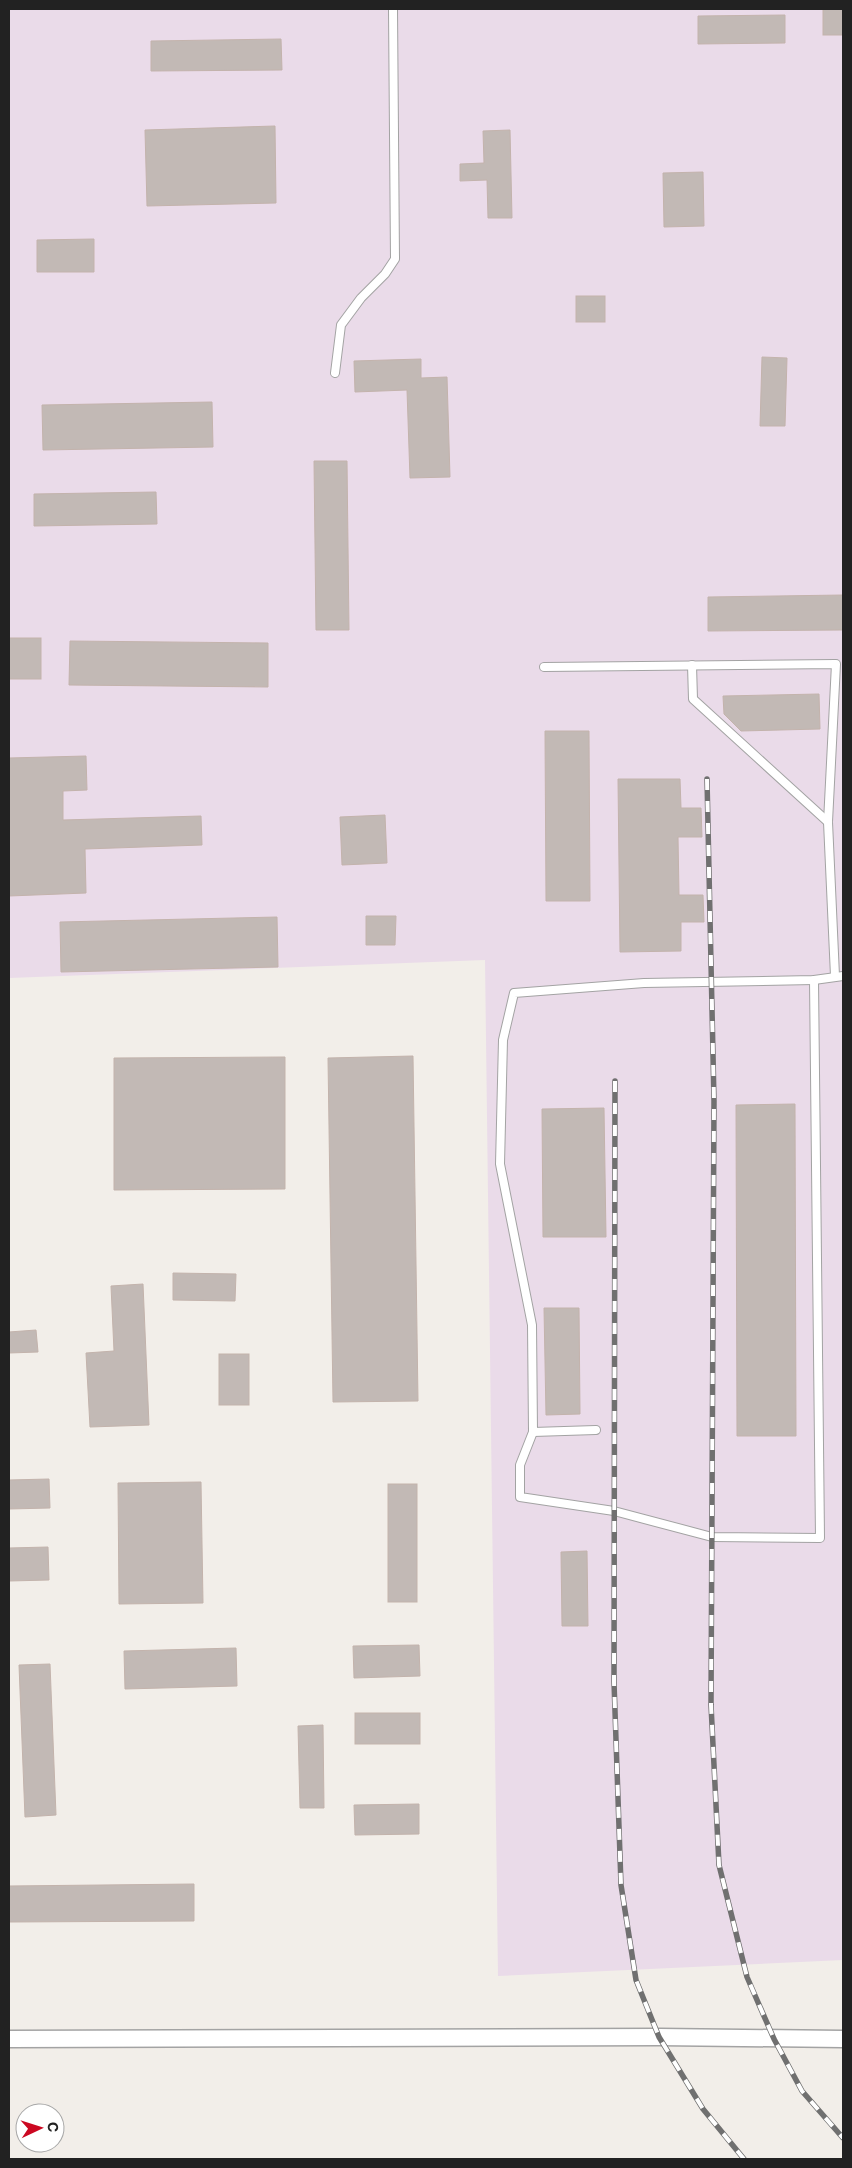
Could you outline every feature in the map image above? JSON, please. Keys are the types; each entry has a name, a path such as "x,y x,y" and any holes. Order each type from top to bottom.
{"street":[{"path":"9,2040 659,2037 843,2039"}],"lane":[{"path":"335,373 341,325 361,298 385,274 395,259 393,9"},
{"path":"544,667 836,664 828,822 839,976 814,980 644,983 514,994 503,1040 500,1164 532,1325 533,1432 520,1465 520,1497 614,1511 712,1537 820,1538 814,980"},
{"path":"692,666 694,699 828,822"},
{"path":"533,1432 596,1430"}],"shaded area":[{"path":"9,9 843,9 843,1960 498,1976 485,960 9,978"}],"building":[{"path":"823,9 843,9 843,35 823,35"},
{"path":"785,15 785,43 698,44 698,16"},
{"path":"281,39 282,70 151,71 151,41"},
{"path":"275,126 276,203 147,206 145,130"},
{"path":"510,130 512,218 488,218 487,180 460,181 460,164 484,163 483,131"},
{"path":"703,172 704,226 664,227 663,173"},
{"path":"94,239 94,272 37,272 37,240"},
{"path":"576,296 605,296 605,322 576,322"},
{"path":"762,357 787,358 785,426 760,426"},
{"path":"421,359 421,378 447,377 450,477 410,478 407,390 355,392 354,361"},
{"path":"212,402 213,447 43,450 42,405"},
{"path":"314,461 347,461 349,630 316,630"},
{"path":"156,492 157,524 34,526 34,494"},
{"path":"843,595 843,630 708,631 708,597"},
{"path":"9,638 41,638 41,679 9,679"},
{"path":"70,641 268,643 268,687 69,685"},
{"path":"819,694 820,729 741,731 724,714 723,696"},
{"path":"545,731 589,731 590,901 546,901"},
{"path":"86,756 87,790 63,791 63,820 201,816 202,845 85,849 86,893 9,896 9,758"},
{"path":"618,779 680,779 681,808 701,808 702,837 678,837 679,895 703,895 704,922 681,922 681,951 620,952"},
{"path":"385,815 387,863 342,865 340,817"},
{"path":"366,916 396,916 395,945 366,945"},
{"path":"277,917 278,967 61,972 60,922"},
{"path":"413,1056 418,1401 333,1402 328,1058"},
{"path":"285,1057 285,1189 114,1190 114,1058"},
{"path":"795,1104 796,1436 737,1436 736,1105"},
{"path":"604,1108 606,1237 543,1237 542,1109"},
{"path":"173,1273 236,1274 235,1301 173,1300"},
{"path":"143,1284 149,1425 90,1427 86,1353 114,1351 111,1286"},
{"path":"544,1308 579,1308 580,1414 546,1415"},
{"path":"36,1330 38,1352 9,1353 9,1332"},
{"path":"219,1354 249,1354 249,1405 219,1405"},
{"path":"49,1479 50,1508 9,1509 9,1480"},
{"path":"201,1482 203,1603 119,1604 118,1483"},
{"path":"388,1484 417,1484 417,1602 388,1602"},
{"path":"48,1547 49,1580 9,1581 9,1548"},
{"path":"587,1551 588,1626 562,1626 561,1552"},
{"path":"419,1645 420,1676 354,1678 353,1646"},
{"path":"236,1648 237,1686 125,1689 124,1651"},
{"path":"50,1664 56,1815 25,1817 19,1665"},
{"path":"355,1713 420,1713 420,1744 355,1744"},
{"path":"323,1725 324,1808 300,1808 298,1726"},
{"path":"419,1804 419,1834 355,1835 354,1805"},
{"path":"194,1884 194,1921 9,1922 9,1886"}],"railway":[{"path":"707,779 714,1101 711,1705 719,1865 747,1977 774,2039 802,2091 843,2138"},
{"path":"615,1081 614,1682 621,1885 636,1980 659,2037 703,2109 744,2159"}]}
